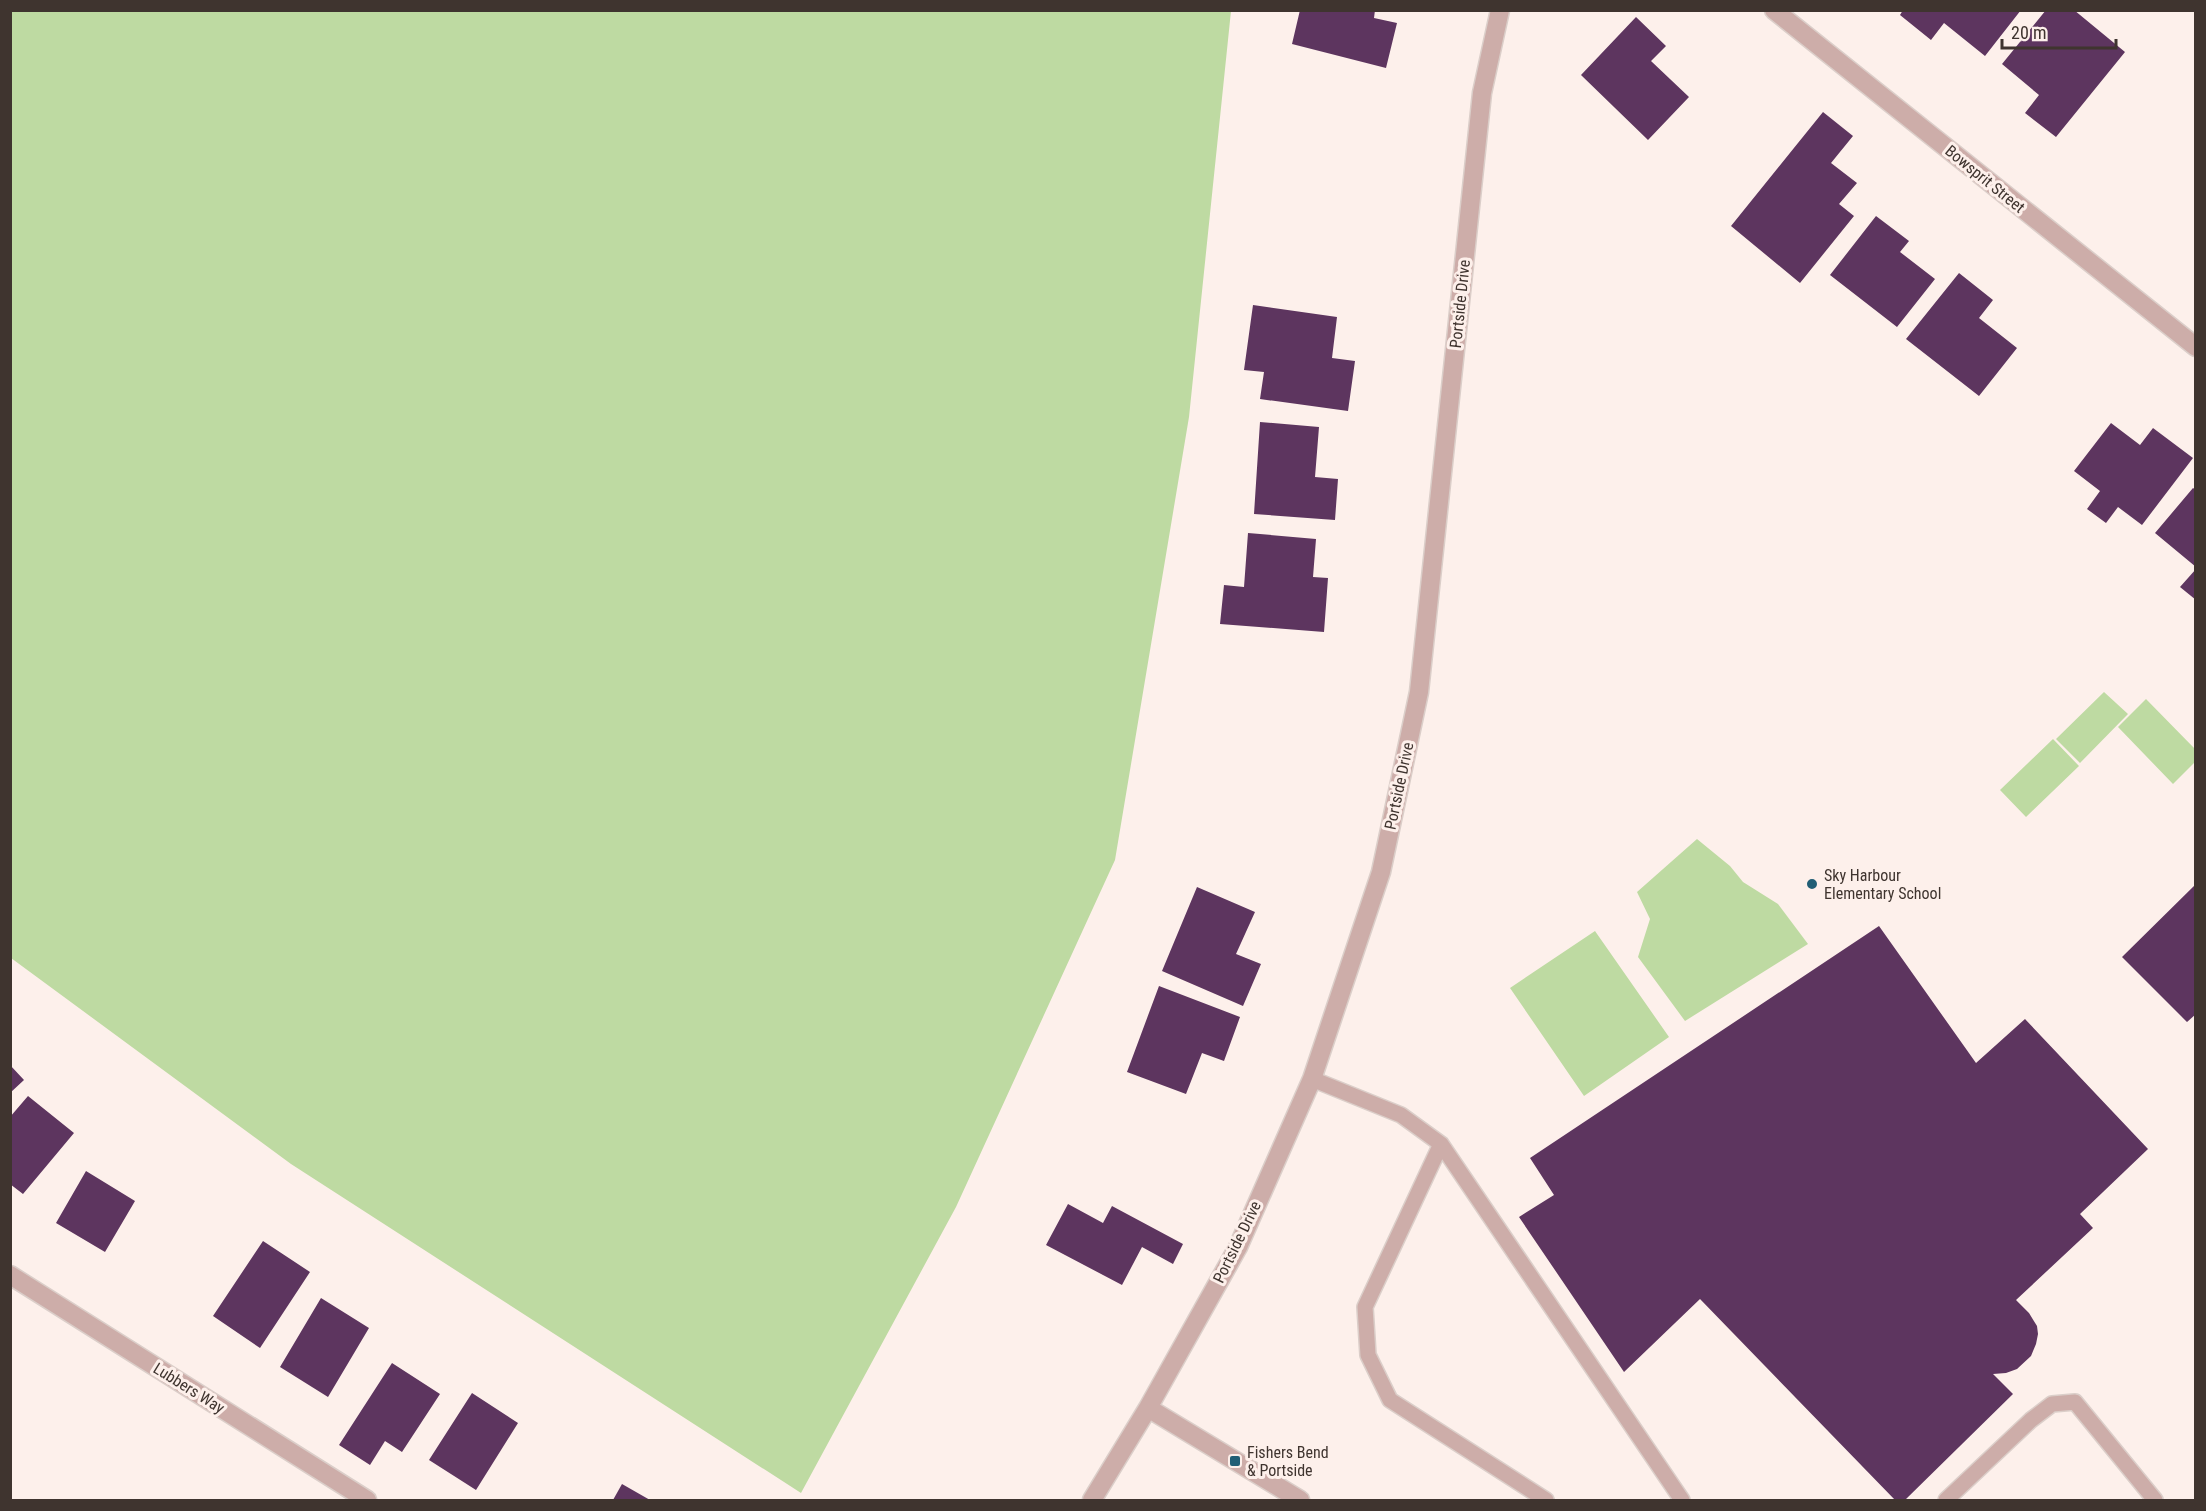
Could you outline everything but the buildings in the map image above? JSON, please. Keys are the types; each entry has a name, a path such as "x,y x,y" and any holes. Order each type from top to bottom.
{"street":[{"name":"Portside Drive","path":"1092,1500 1148,1408 1238,1247 1312,1079 1381,872 1419,692 1482,93 1500,10"},
{"name":"Bowsprit Street","path":"1774,10 2196,346"},
{"name":"Lubbers Way","path":"10,1275 368,1500"},
{"path":"1148,1408 1300,1500"}],"lane":[{"path":"1312,1079 1401,1115 1441,1144 1682,1500"},
{"path":"1441,1144 1365,1307 1368,1355 1390,1400 1546,1500"},
{"path":"1946,1500 2052,1404 2074,1402 2155,1500"}],"green space":[{"path":"11,10 1231,11 1189,417 1115,860 956,1207 801,1493 291,1164 11,958"},
{"path":"2104,692 2128,714 2080,763 2056,739"},
{"path":"2146,699 2195,749 2195,762 2173,784 2118,727"},
{"path":"2053,739 2079,766 2026,817 2000,790"},
{"path":"1697,839 1730,866 1743,882 1778,904 1808,944 1685,1021 1638,957 1650,919 1637,892"},
{"path":"1595,931 1669,1037 1584,1096 1510,988"}],"place":[{"name":"Sky Harbour Elementary School","path":"1812,884"},
{"name":"Fishers Bend & Portside","path":"1235,1461"}]}
